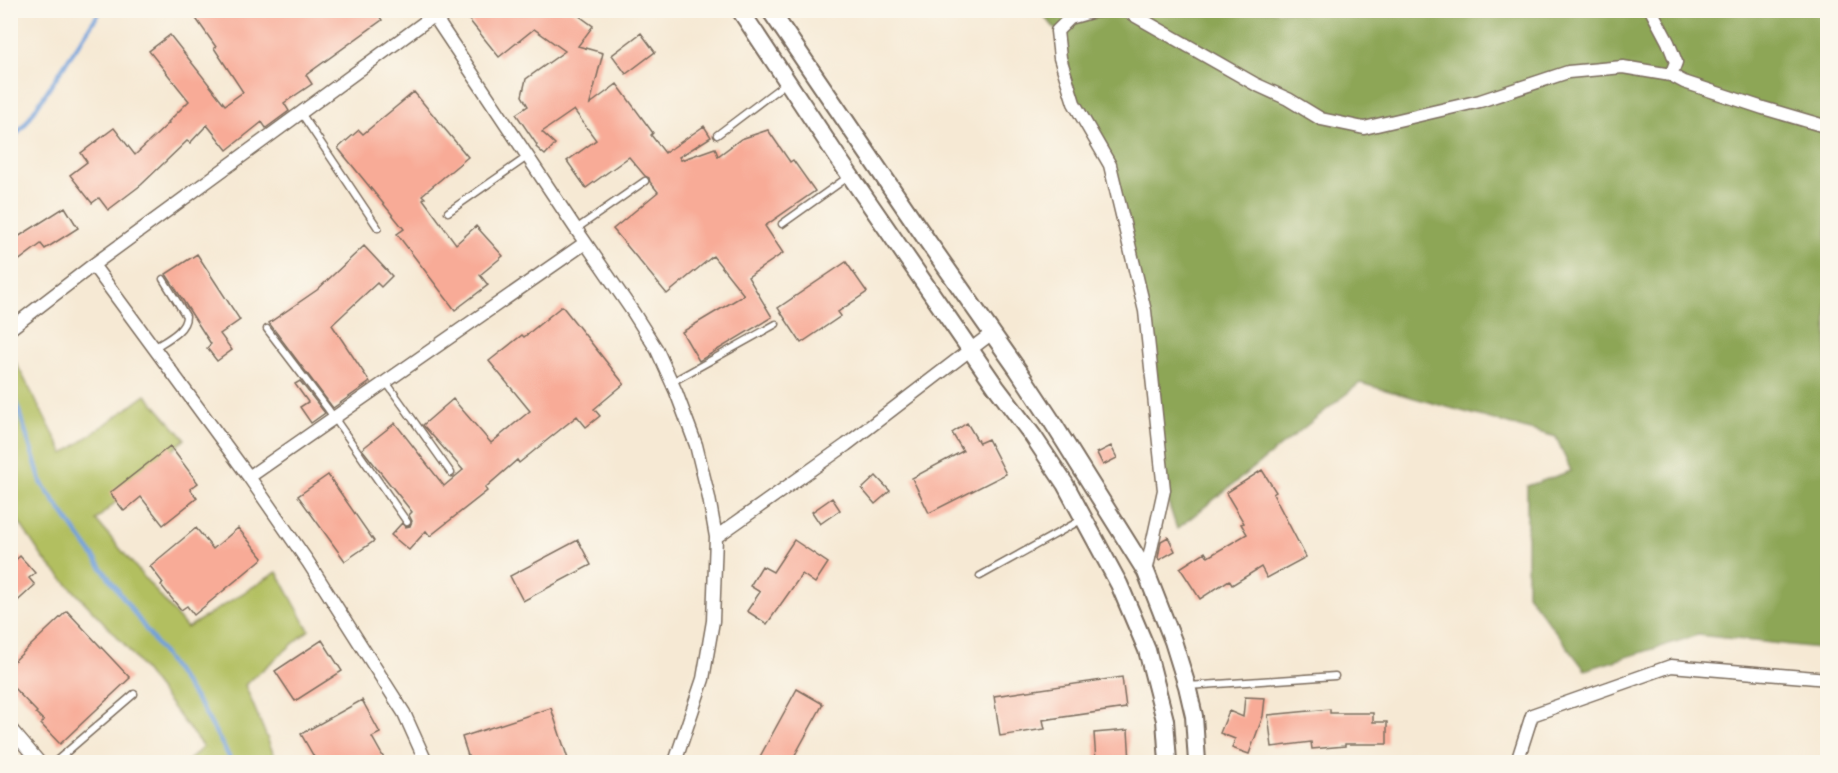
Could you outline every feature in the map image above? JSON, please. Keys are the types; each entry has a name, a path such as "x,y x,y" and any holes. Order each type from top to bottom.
{"street":[{"path":"740,10 850,176 1065,484 1119,584 1147,650 1165,720 1168,762"},
{"path":"771,10 1051,420 1146,572 1173,641 1187,686 1194,716 1197,762"},
{"path":"1110,10 1070,18 1057,32 1060,58 1074,103 1110,165 1145,311 1164,490 1146,572"},
{"path":"1125,10 1321,119 1364,128 1480,101 1568,72 1623,67 1671,75 1684,82 1827,128"},
{"path":"1651,10 1676,62 1671,75"},
{"path":"10,329 93,265 301,113 432,12 657,350 696,445 716,537 712,621 703,679 675,762"},
{"path":"249,477 585,243"},
{"path":"93,265 249,477 308,562 404,713 426,762"},
{"path":"716,537 846,445 992,333"},
{"path":"1517,762 1532,715 1671,666 1827,679"},
{"path":"10,728 39,762"}],"lane":[{"path":"717,135 788,82"},
{"path":"301,113 378,228"},
{"path":"448,212 527,157"},
{"path":"782,224 850,176"},
{"path":"576,229 645,181"},
{"path":"154,348 181,329 186,322 186,316 163,279"},
{"path":"672,382 776,324"},
{"path":"267,329 334,417 407,522"},
{"path":"386,381 451,473"},
{"path":"980,576 1083,518"},
{"path":"1187,686 1335,676"},
{"path":"55,762 134,694"},
{"path":"10,750 21,741"}],"green space":[{"path":"1040,11 1827,11 1827,649 1698,635 1585,670 1527,594 1527,486 1571,471 1556,437 1360,383 1177,529 1164,490 1145,311 1110,165 1074,103 1057,31"},
{"path":"14,359 64,454 146,395 185,439 96,520 187,628 277,572 309,630 245,685 277,762 187,762 203,747 124,644 43,558 11,510 11,362"}],"building":[{"path":"190,10 375,10 382,20 306,75 312,84 284,103 289,111 266,128 262,122 227,150 207,125 190,143 187,141 141,185 108,210 99,198 92,203 70,175 87,162 81,153 114,128 135,155 189,101 149,51 170,35 225,105 243,92"},
{"path":"473,10 571,10 593,26 578,46 603,53 590,104 617,84 665,153 704,126 711,137 679,157 681,160 715,148 718,156 741,139 768,130 790,162 793,160 815,191 765,226 783,253 748,277 772,317 699,361 682,332 744,295 713,256 667,294 613,229 658,192 649,178 629,157 586,188 567,161 596,140 574,110 542,132 555,144 545,155 536,147 537,145 516,114 528,106 522,96 526,79 565,51 534,29 499,57 466,16"},
{"path":"641,33 655,52 626,74 612,55"},
{"path":"414,92 468,157 422,195 425,198 423,199 456,244 476,226 503,256 480,275 488,285 455,310 397,234 404,229 338,148 359,130 363,134"},
{"path":"65,207 78,228 45,249 41,244 10,267 10,242"},
{"path":"364,246 392,276 381,287 377,283 332,325 370,382 333,408 269,323 317,290"},
{"path":"197,254 240,320 220,334 232,350 217,361 207,348 211,344 166,274"},
{"path":"846,262 867,292 838,312 841,316 801,343 778,308"},
{"path":"562,306 624,384 594,409 600,416 586,427 577,416 519,463 517,460 485,488 487,491 430,536 426,531 409,550 391,535 402,523 405,527 410,526 412,521 409,515 412,512 362,449 395,423 444,486 463,470 423,425 453,399 491,443 530,411 489,361 522,335 524,337"},
{"path":"300,381 325,413 311,423 300,407 308,402 295,384"},
{"path":"967,423 979,443 988,439 1006,474 929,513 912,478 963,451 952,433"},
{"path":"170,446 198,483 190,489 197,498 163,525 141,497 124,511 110,493"},
{"path":"1111,446 1117,458 1103,465 1097,453"},
{"path":"1262,470 1276,492 1273,494 1306,557 1267,578 1261,567 1232,585 1229,580 1200,599 1180,568 1205,552 1208,557 1247,534 1241,524 1244,523 1226,493"},
{"path":"328,475 374,541 345,561 298,496"},
{"path":"876,476 890,491 875,504 862,489"},
{"path":"832,498 840,510 820,524 812,512"},
{"path":"196,528 213,549 238,528 263,558 194,615 187,606 181,610 161,585 163,583 150,566"},
{"path":"1168,537 1175,551 1159,560 1161,541"},
{"path":"578,540 591,565 523,601 510,576"},
{"path":"794,540 828,563 815,583 802,574 767,624 747,611 760,592 750,586 762,566 773,572"},
{"path":"20,556 35,573 29,578 35,585 10,608 10,565"},
{"path":"67,611 130,678 60,744 41,724 44,721 37,712 10,684 10,665"},
{"path":"322,640 342,671 295,701 275,671"},
{"path":"1122,677 1126,708 1043,720 1045,729 1000,736 994,696"},
{"path":"797,689 823,704 791,762 757,762"},
{"path":"1245,697 1265,698 1263,716 1249,754 1232,748 1235,739 1220,733 1229,711 1243,717"},
{"path":"362,700 380,733 372,737 386,762 317,762 301,734"},
{"path":"551,708 569,762 530,762 528,759 518,762 470,762 462,737"},
{"path":"1330,709 1330,713 1373,713 1373,722 1387,722 1387,744 1345,744 1345,746 1312,749 1311,742 1272,747 1268,715"},
{"path":"1128,730 1130,762 1096,762 1094,733"}],"waterway":[{"path":"10,142 26,123 101,10"},
{"path":"13,392 42,484 202,708 232,762"}]}
